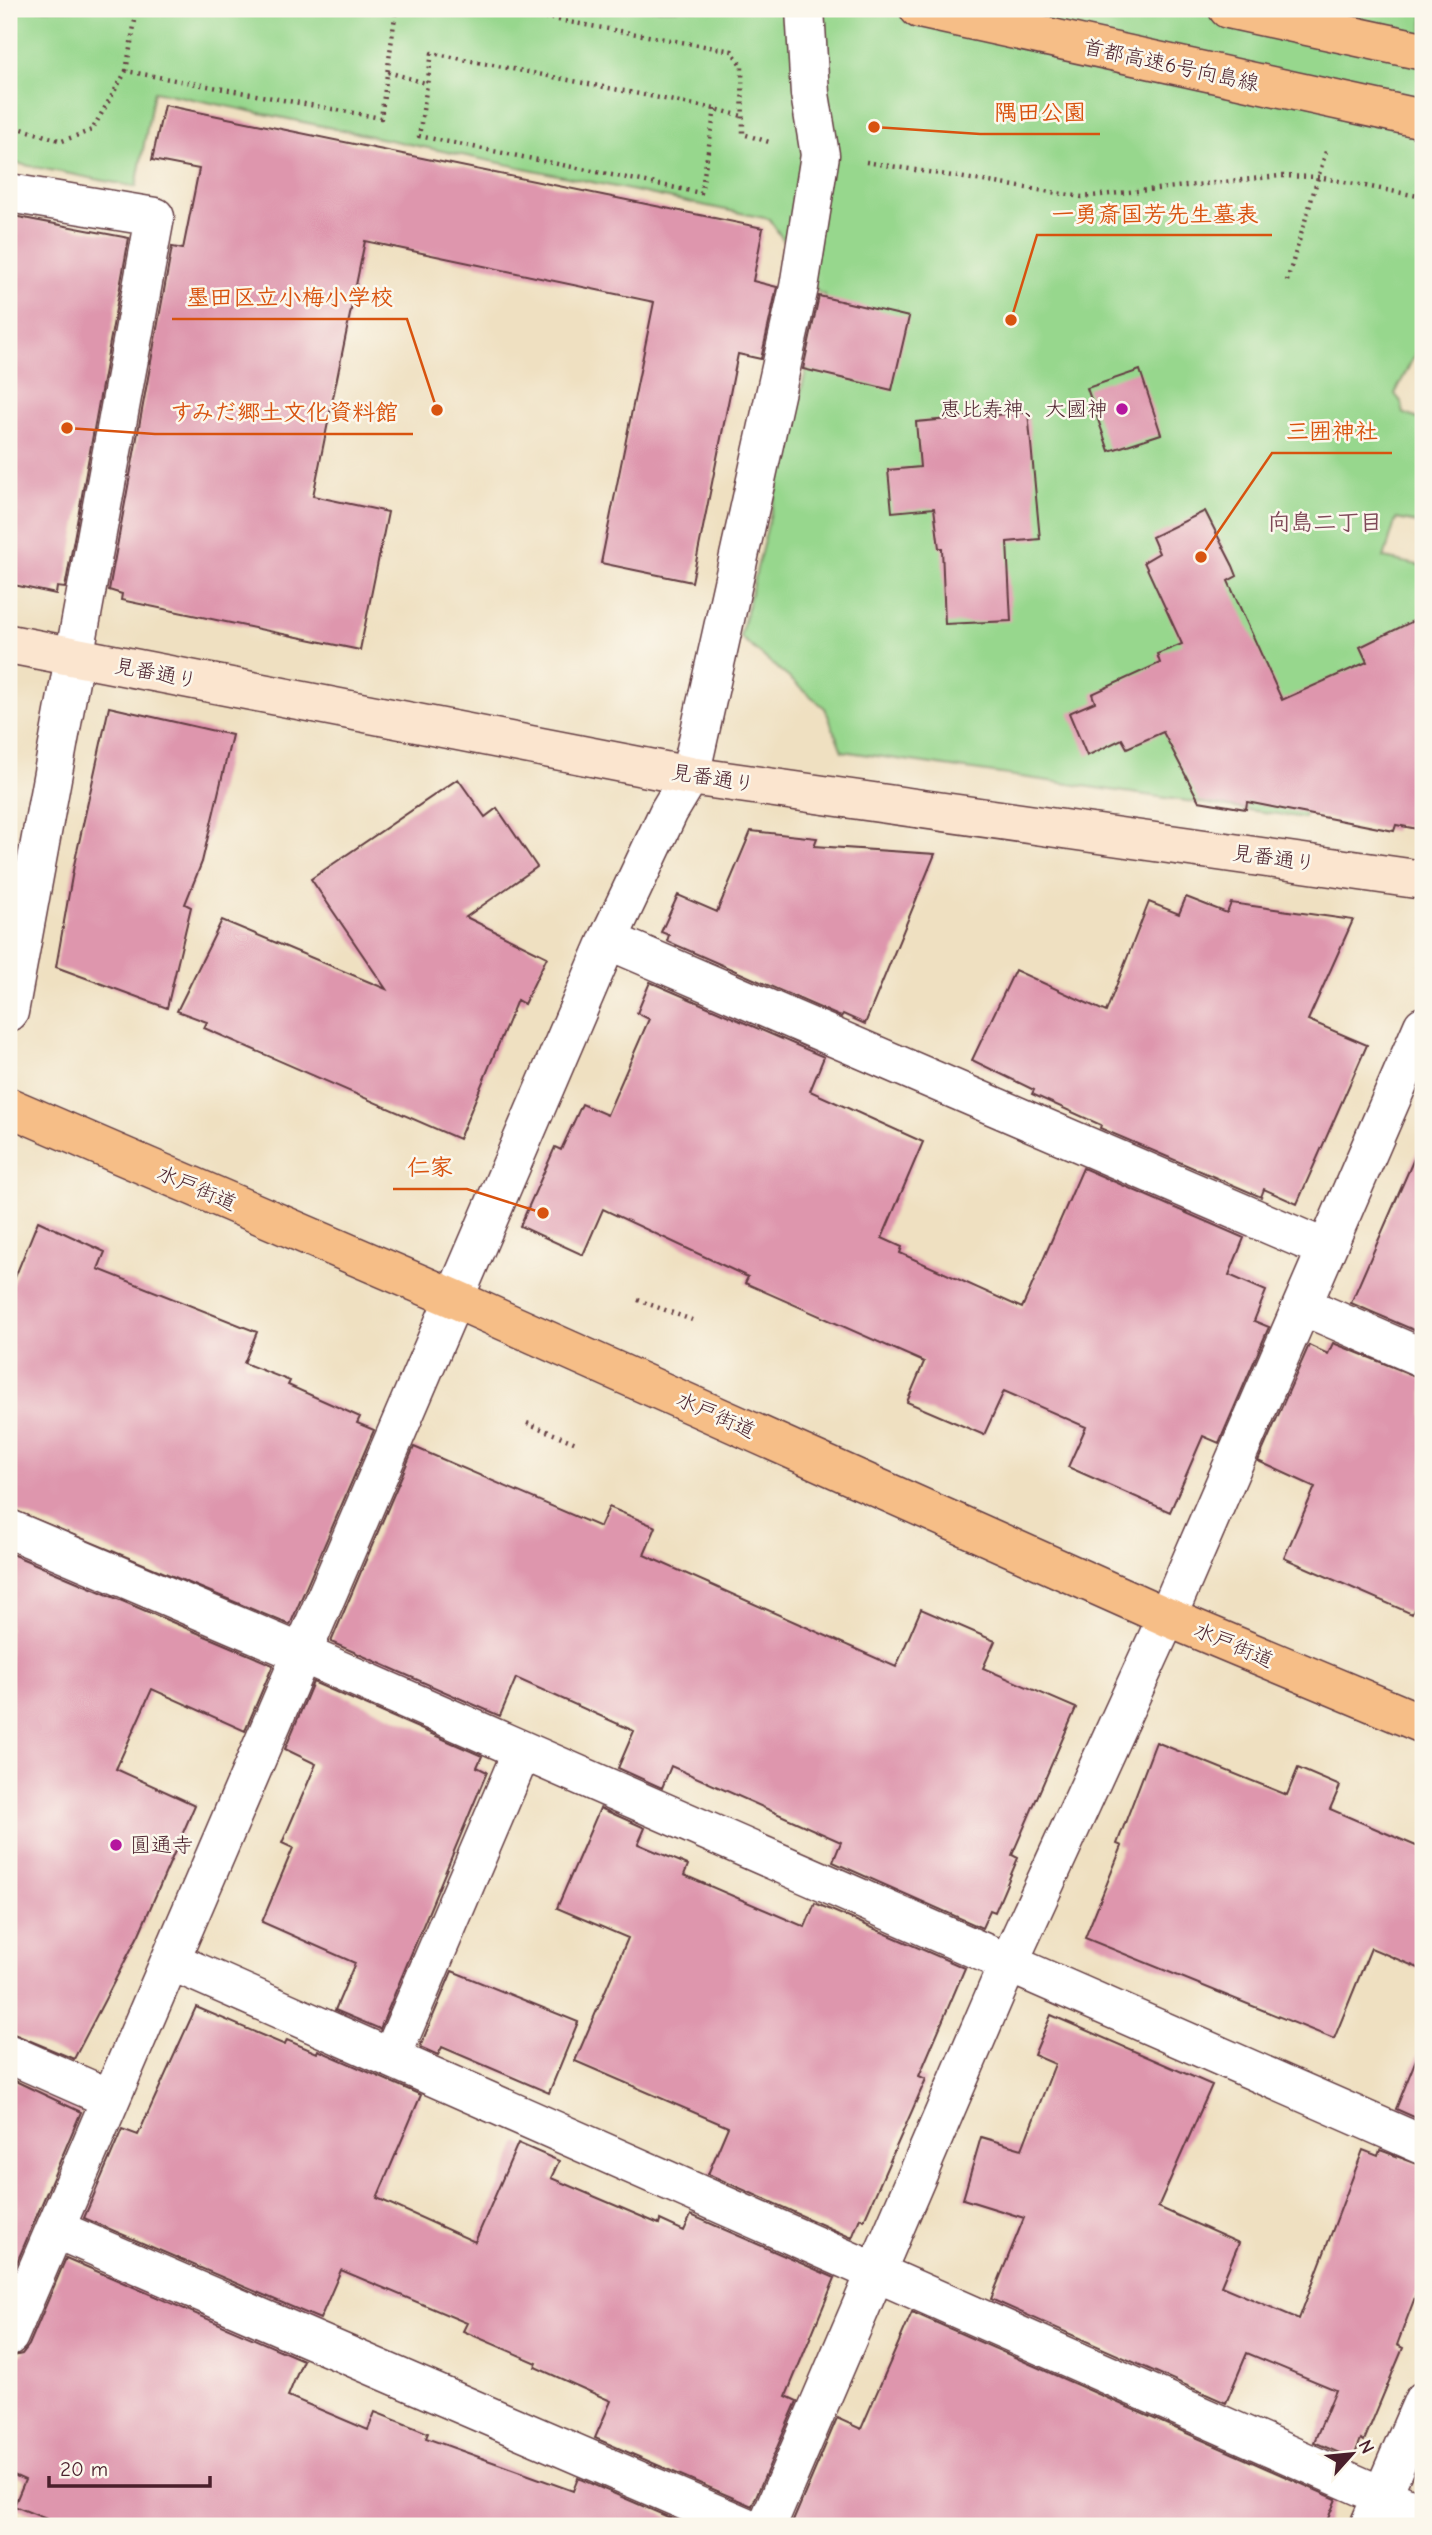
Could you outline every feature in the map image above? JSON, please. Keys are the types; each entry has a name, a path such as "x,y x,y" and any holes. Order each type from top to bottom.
{"highway":[{"name":"首都高速6号向島線","path":"919,9 1423,119"},
{"path":"1228,9 1423,51"},
{"name":"水戸街道","path":"9,1107 455,1299 1167,1617 1423,1724"}],"street":[{"path":"9,2336 608,940 669,811 690,776 799,287 820,155 810,94 805,9"},
{"path":"9,193 155,217 9,1012"},
{"name":"見番通り","path":"9,643 690,776 1423,880"},
{"path":"608,940 1326,1250"},
{"path":"767,2526 1008,1964 1167,1617 1326,1250 1415,1075 1423,1026"},
{"path":"1303,1306 1423,1358"},
{"path":"9,1529 303,1654 1423,2145"},
{"path":"391,2058 522,1751"},
{"path":"171,1961 875,2273 1375,2512 1423,2514"},
{"path":"9,2054 109,2098"},
{"path":"55,2229 744,2526"},
{"path":"1375,2512 1423,2401"}],"path":[{"path":"9,125 62,141 92,130 126,71 137,9"},
{"path":"126,71 381,118 396,9"},
{"path":"496,9 732,51 742,67 743,134 820,155 1082,197 1280,176 1318,177 1423,197"},
{"path":"715,109 701,193 419,136 425,83 432,53 715,109 743,116"},
{"path":"388,72 425,83"},
{"path":"1287,281 1327,148"},
{"path":"638,1300 692,1320"},
{"path":"527,1423 576,1443"}],"green space":[{"path":"9,9 1423,9 1423,338 1395,394 1402,403 1403,413 1423,421 1423,524 1396,519 1384,558 1423,566 1423,723 1412,779 1310,792 1304,818 842,751 825,708 740,637 825,295 819,293 769,219 154,91 136,187 9,162"}],"building":[{"path":"164,105 763,228 753,281 777,287 761,359 738,354 692,582 601,563 654,302 365,241 313,496 388,512 360,650 121,600 122,594 109,590 172,247 183,249 199,169 152,160"},
{"path":"13,216 129,238 65,588 57,587 56,594 9,584 9,240"},
{"path":"819,296 909,317 892,390 803,369"},
{"path":"1140,370 1161,434 1109,451 1087,388"},
{"path":"1028,412 1040,539 1007,542 1011,621 945,624 942,548 939,548 934,508 892,512 888,470 920,467 916,422"},
{"path":"1205,511 1233,566 1237,576 1228,581 1282,700 1367,662 1360,647 1423,616 1423,830 1396,825 1394,831 1247,802 1246,809 1199,801 1163,732 1127,748 1122,739 1087,756 1069,713 1095,702 1092,694 1160,663 1157,654 1182,644 1144,562 1159,553 1152,537"},
{"path":"109,707 232,735 202,862 185,904 191,907 167,1008 56,967 74,865"},
{"path":"458,779 485,817 497,808 537,867 466,917 547,957 524,1004 517,1000 459,1139 204,1028 207,1022 177,1011 222,920 386,989 311,879"},
{"path":"751,831 817,838 814,846 935,854 865,1024 843,1014 841,1017 667,941 669,935 661,932 678,895 717,912"},
{"path":"1186,897 1227,913 1231,903 1353,920 1308,1020 1367,1045 1297,1204 1264,1189 1261,1197 1100,1128 1101,1125 1032,1094 1034,1090 972,1060 1015,970 1106,1012 1149,902 1179,914"},
{"path":"650,982 824,1057 810,1091 923,1142 882,1238 902,1247 900,1253 1022,1308 1083,1168 1244,1238 1229,1275 1266,1291 1254,1321 1269,1327 1219,1443 1203,1436 1170,1512 1068,1467 1086,1427 1004,1391 984,1435 907,1402 924,1362 745,1283 748,1277 603,1209 583,1255 520,1226 555,1147 561,1150 582,1104 607,1115 649,1019 637,1013"},
{"path":"1423,1138 1423,1334 1351,1303"},
{"path":"38,1221 105,1252 98,1269 257,1332 244,1363 290,1381 288,1385 360,1417 357,1423 374,1430 290,1625 9,1508 9,1292"},
{"path":"1333,1343 1423,1379 1423,1587 1412,1614 1284,1558 1315,1487 1258,1461 1309,1345 1328,1354"},
{"path":"414,1447 600,1527 609,1507 656,1527 644,1555 896,1667 921,1609 995,1641 983,1668 1076,1708 1012,1855 1018,1858 995,1912 990,1910 982,1928 833,1862 841,1842 671,1766 662,1788 618,1768 634,1731 516,1678 500,1716 331,1642"},
{"path":"9,1553 273,1665 245,1731 152,1689 116,1769 195,1805 139,1934 74,2059 9,2032"},
{"path":"313,1682 482,1756 477,1767 487,1772 380,2029 335,2010 355,1963 262,1922 293,1848 282,1843 316,1764 285,1749"},
{"path":"1156,1742 1287,1795 1298,1768 1340,1786 1330,1809 1423,1849 1423,1970 1371,1948 1334,2039 1085,1938 1122,1846 1117,1844"},
{"path":"600,1808 645,1828 638,1844 688,1865 684,1875 805,1927 815,1903 965,1968 919,2076 926,2079 864,2220 860,2218 852,2238 708,2174 728,2127 575,2061 628,1938 557,1908"},
{"path":"452,1971 578,2022 549,2093 442,2047 438,2055 420,2047"},
{"path":"196,2007 285,2045 287,2040 317,2053 318,2050 421,2095 377,2198 475,2242 518,2143 559,2161 551,2178 659,2224 660,2220 684,2231 691,2215 835,2278 786,2396 797,2401 752,2506 595,2438 611,2401 535,2367 537,2363 463,2331 467,2323 341,2270 320,2319 84,2218 122,2129 138,2135"},
{"path":"1051,2015 1212,2085 1158,2207 1239,2243 1221,2286 1299,2319 1363,2150 1378,2156 1380,2150 1423,2166 1423,2276 1397,2345 1403,2348 1364,2441 1361,2439 1353,2459 1314,2442 1336,2390 1247,2353 1226,2403 991,2299 1024,2218 963,2199 981,2137 1022,2149 1055,2064 1034,2055"},
{"path":"1421,2047 1423,2048 1423,2121 1396,2109"},
{"path":"9,2078 81,2112 9,2281"},
{"path":"66,2258 303,2360 288,2396 368,2430 375,2412 428,2433 426,2438 573,2491 578,2478 689,2526 64,2526 14,2506 25,2480 9,2473 9,2357 22,2354 29,2345"},
{"path":"912,2312 1336,2499 1325,2526 791,2526 837,2418 861,2429"}],"place":[{"name":"隅田公園","path":"874,127"},
{"name":"一勇斎国芳先生墓表","path":"1011,320"},
{"name":"恵比寿神、大國神","path":"1122,409"},
{"name":"墨田区立小梅小学校","path":"437,410"},
{"name":"すみだ郷土文化資料館","path":"67,428"},
{"name":"三囲神社","path":"1201,557"},
{"name":"仁家","path":"543,1213"},
{"name":"圓通寺","path":"116,1845"}],"district":[{"name":"向島二丁目","path":"1325,522"}]}
